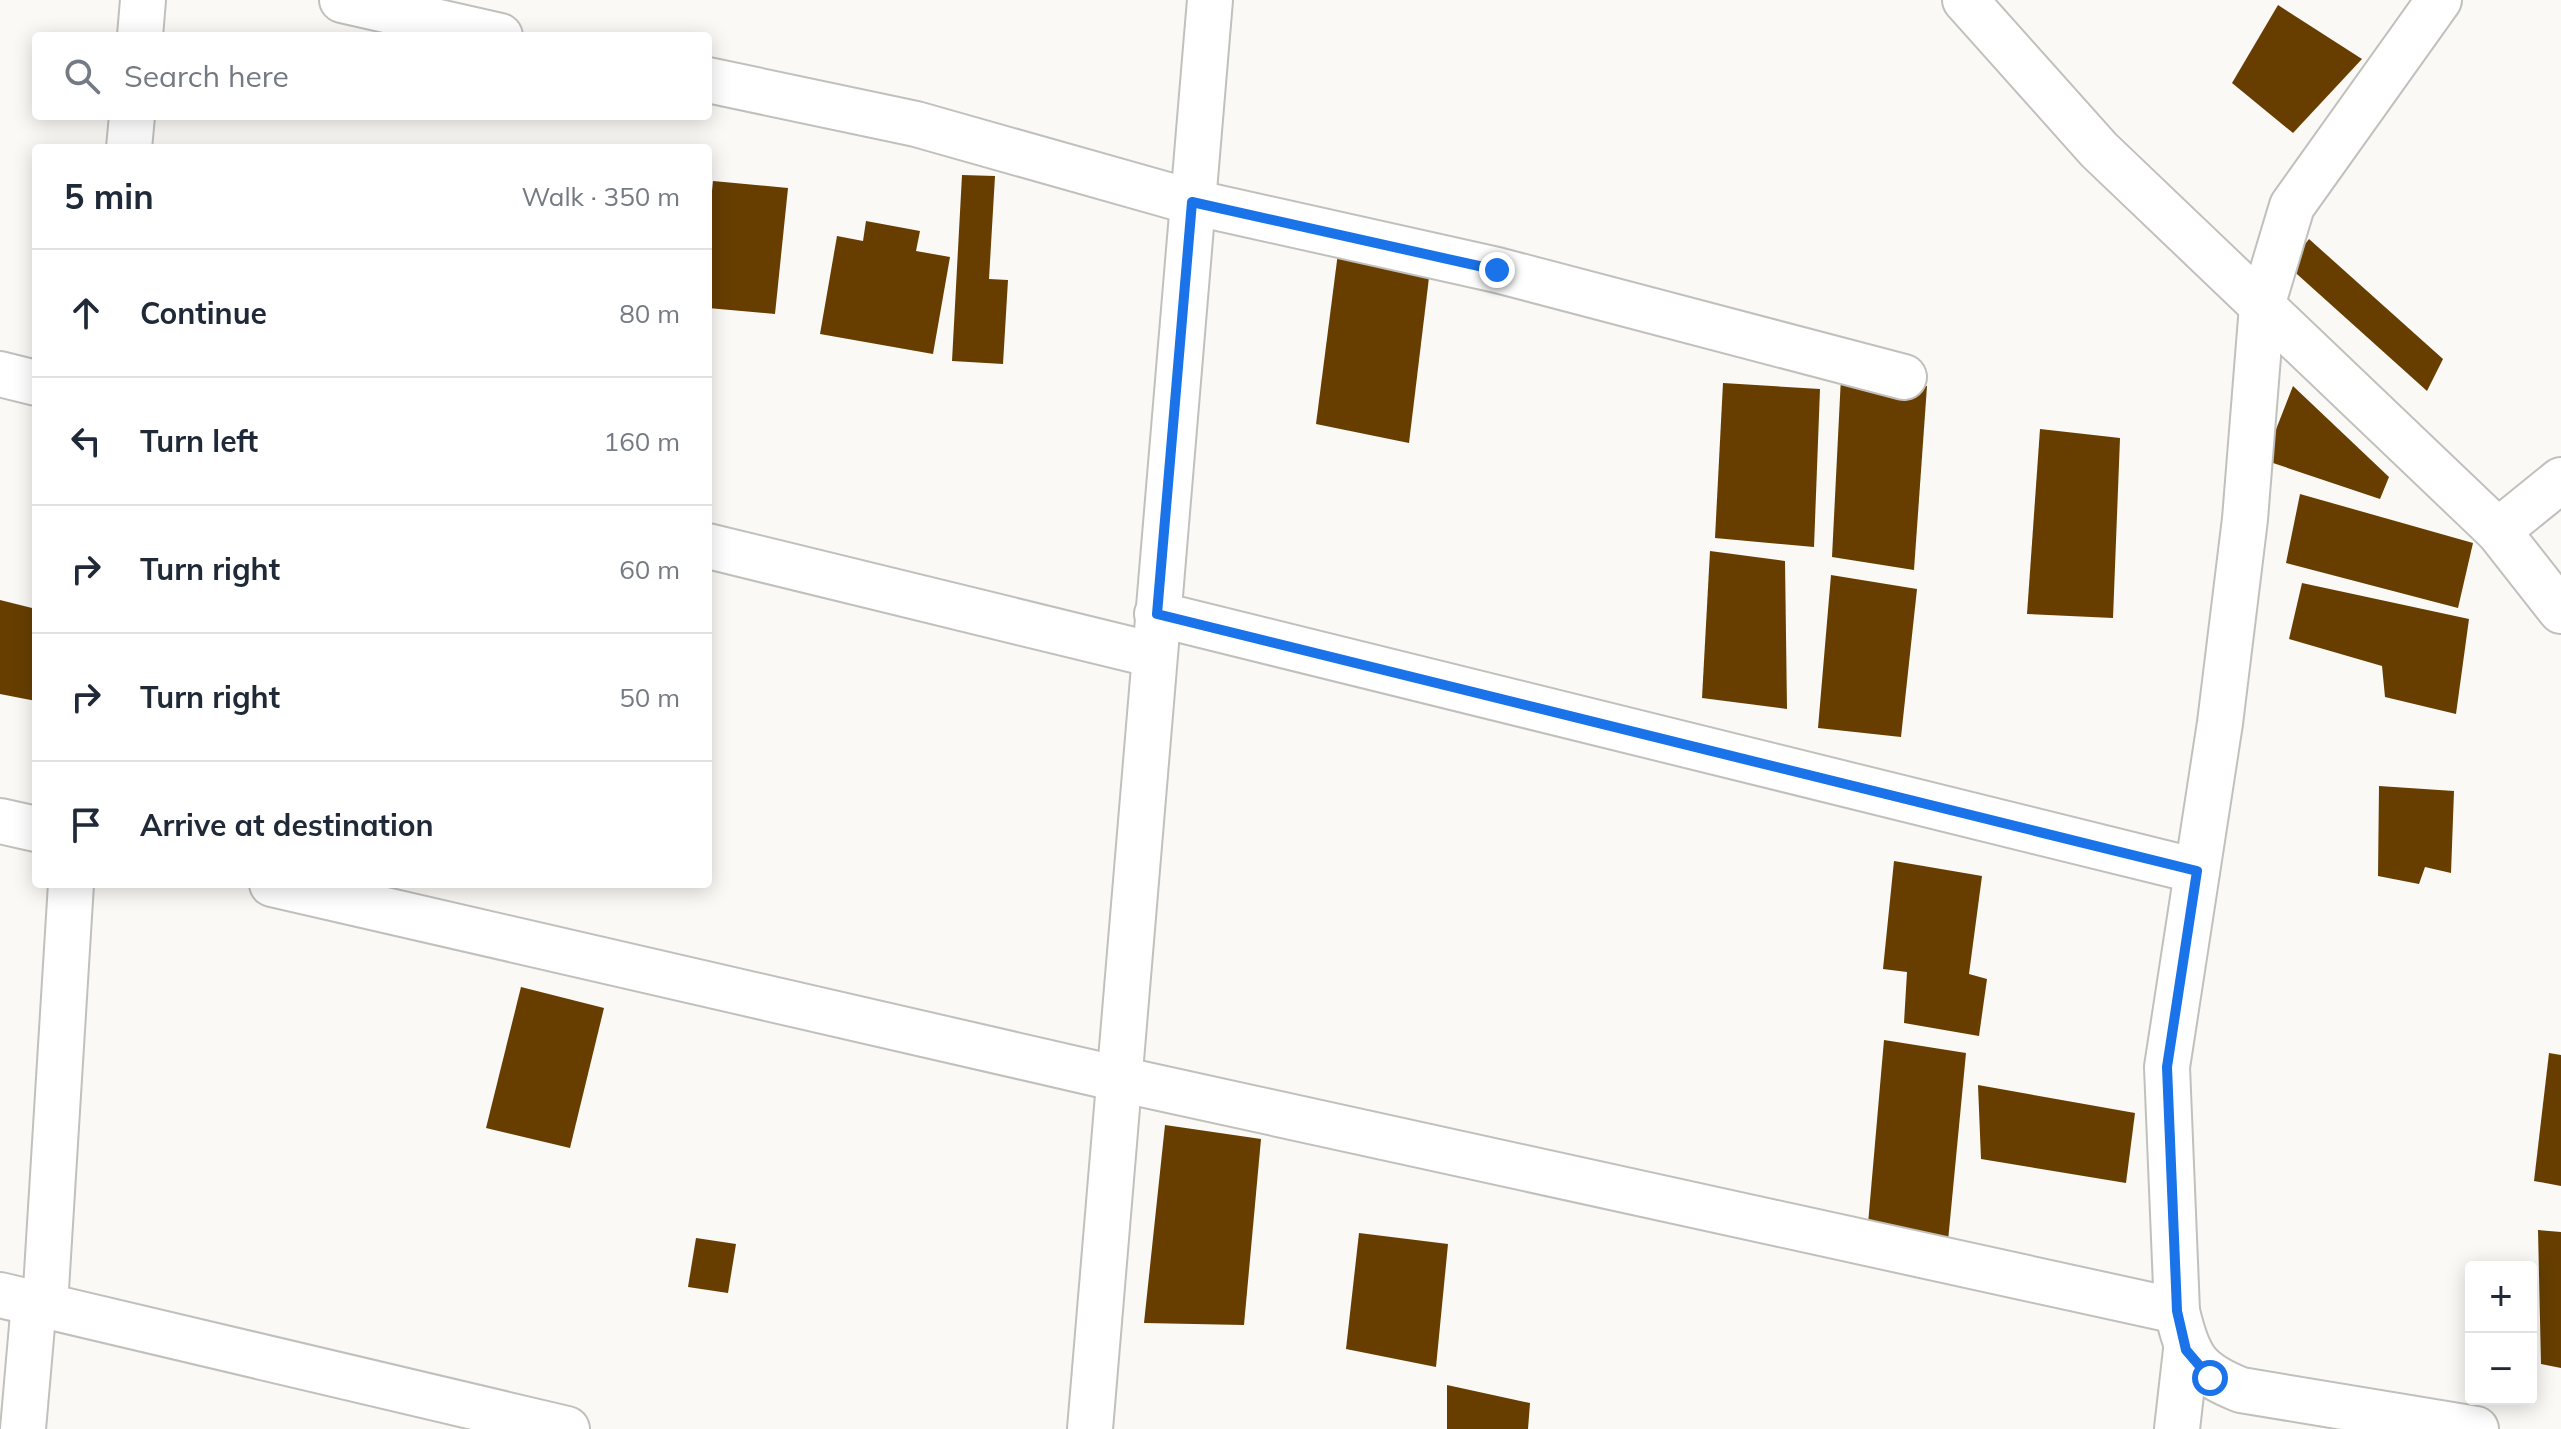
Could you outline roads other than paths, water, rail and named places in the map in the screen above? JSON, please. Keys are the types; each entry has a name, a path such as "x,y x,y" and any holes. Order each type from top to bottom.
{"street":[{"path":"140,32 143,0"},
{"path":"342,0 482,32"},
{"path":"1090,1429 1210,0"},
{"path":"1965,0 2099,150 2498,531 2561,611"},
{"path":"2177,1429 2182,1330 2167,1067 2245,519 2262,306 2292,206 2439,0"},
{"path":"712,81 916,124 1192,202 1497,270 1904,377"},
{"path":"129,144 132,120"},
{"path":"0,374 32,382"},
{"path":"2498,531 2561,480"},
{"path":"712,547 1156,634 2197,871"},
{"path":"0,821 32,828"},
{"path":"23,1429 26,1301 71,888"},
{"path":"289,888 1119,1079 2182,1330 2210,1378 2241,1390 2476,1429"},
{"path":"26,1301 567,1429"}]}
